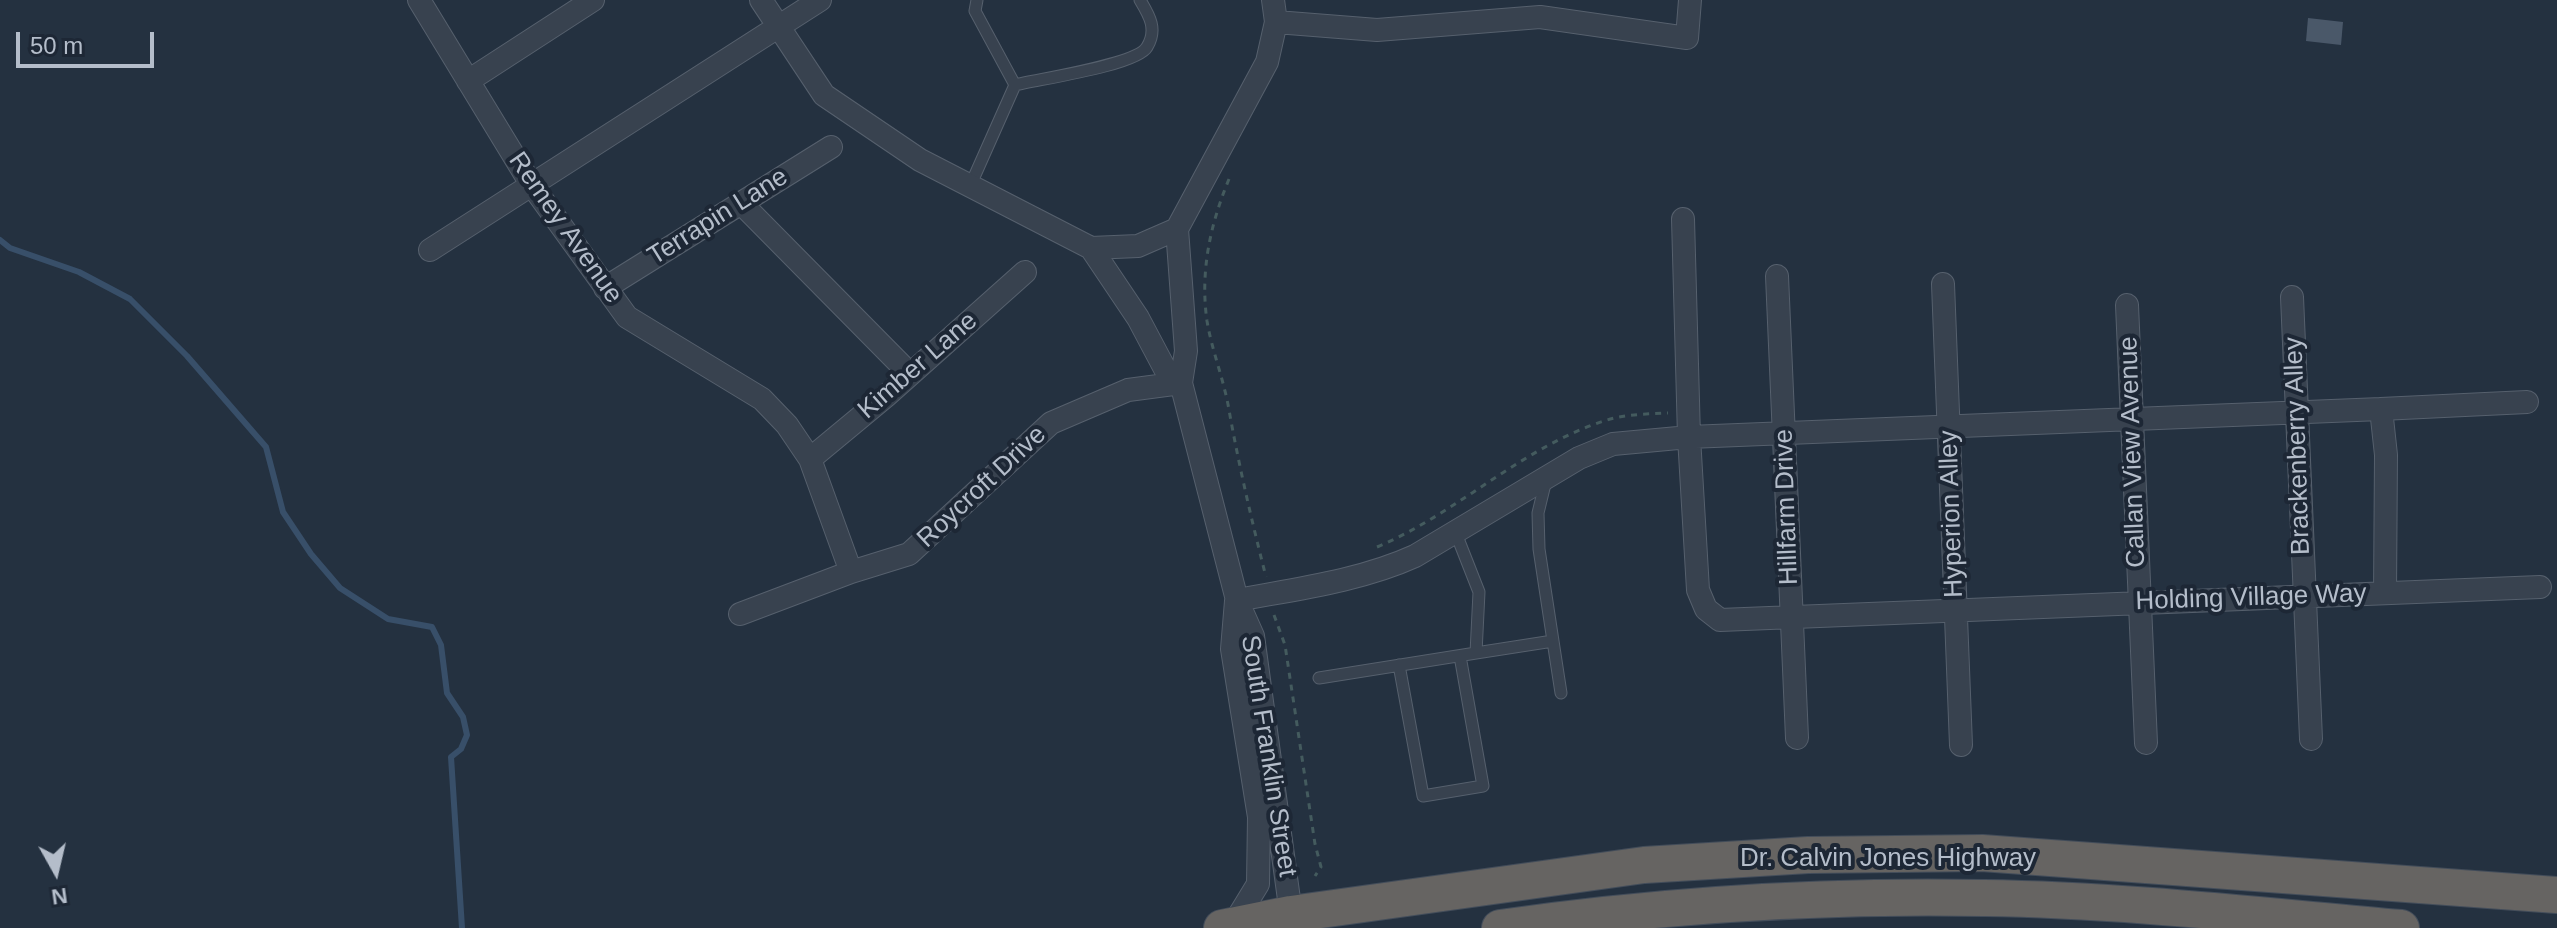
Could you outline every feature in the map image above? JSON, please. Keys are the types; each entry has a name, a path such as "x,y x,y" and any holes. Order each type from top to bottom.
{"highway":[{"name":"Dr. Calvin Jones Highway","path":"1227,927 1283,921 1501,884 1659,864 1808,855 1982,853 2548,894"},
{"path":"1659,908 1695,893 1966,879 1982,870 1982,853"},
{"path":"1364,928 1488,905 1501,884"},
{"name":"Dr. Calvin Jones Highway","path":"1500,928 1659,908 1821,899 1985,898 2183,909 2401,928"}],"street":[{"name":"Remey Avenue","path":"419,0 531,184 627,317 762,399 787,425 810,459 851,572"},
{"name":"South Franklin Street","path":"761,0 824,95 920,160 1091,248 1138,318 1165,369 1181,383"},
{"path":"430,250 820,0"},
{"path":"1091,248 1138,246 1177,229 1267,62 1274,11 1377,30 1541,9 1687,38 1690,0"},
{"path":"468,81 579,4"},
{"name":"Terrapin Lane","path":"605,288 831,147"},
{"path":"741,203 910,374"},
{"name":"Holding Village Way","path":"1683,219 1689,437 1698,590 1706,609 1720,620 2385,593 2386,455 2381,409"},
{"name":"South Franklin Street","path":"1177,229 1186,351 1181,383 1237,600 1253,636 1282,832 1283,921"},
{"name":"Kimber Lane","path":"810,459 1025,272"},
{"name":"Hillfarm Drive","path":"1777,276 1797,738"},
{"name":"Hyperion Alley","path":"1943,284 1961,745"},
{"name":"Brackenberry Alley","path":"2292,297 2311,739"},
{"name":"Callan View Avenue","path":"2127,305 2146,743"},
{"name":"Roycroft Drive","path":"740,614 851,572 909,554 1051,423 1128,390 1181,383"},
{"path":"1237,600 1388,568 1415,556 1579,458 1613,444 1689,437 2527,402"},
{"path":"2385,593 2540,587"},
{"name":"South Franklin Street","path":"1227,927 1258,884 1259,817 1232,649 1237,600"}],"lane":[{"path":"977,0 975,11 1015,85"},
{"path":"1015,85 1130,60 1147,49 1152,33 1150,16 1140,0"},
{"path":"971,184 1015,85"},
{"path":"1547,476 1538,513 1539,549 1561,693"},
{"path":"1514,496 1538,513"},
{"path":"1455,531 1479,592 1476,653"},
{"path":"1319,678 1553,641"},
{"path":"1399,665 1423,796 1483,786 1460,656"}],"path":[{"path":"1232,172 1216,210 1206,258 1206,309 1265,576 1274,574"},
{"path":"1367,551 1408,534 1575,432 1610,419 1676,412"},
{"path":"1275,620 1287,654 1321,867 1315,876"}],"building":[{"path":"2308,18 2343,22 2341,45 2306,41"}],"waterway":[{"path":"0,240 10,248 79,272 130,299 187,356 266,447 283,512 311,554 340,588 388,619 432,627 441,645 447,693 463,717 467,735 461,749 451,757 462,928"}]}
